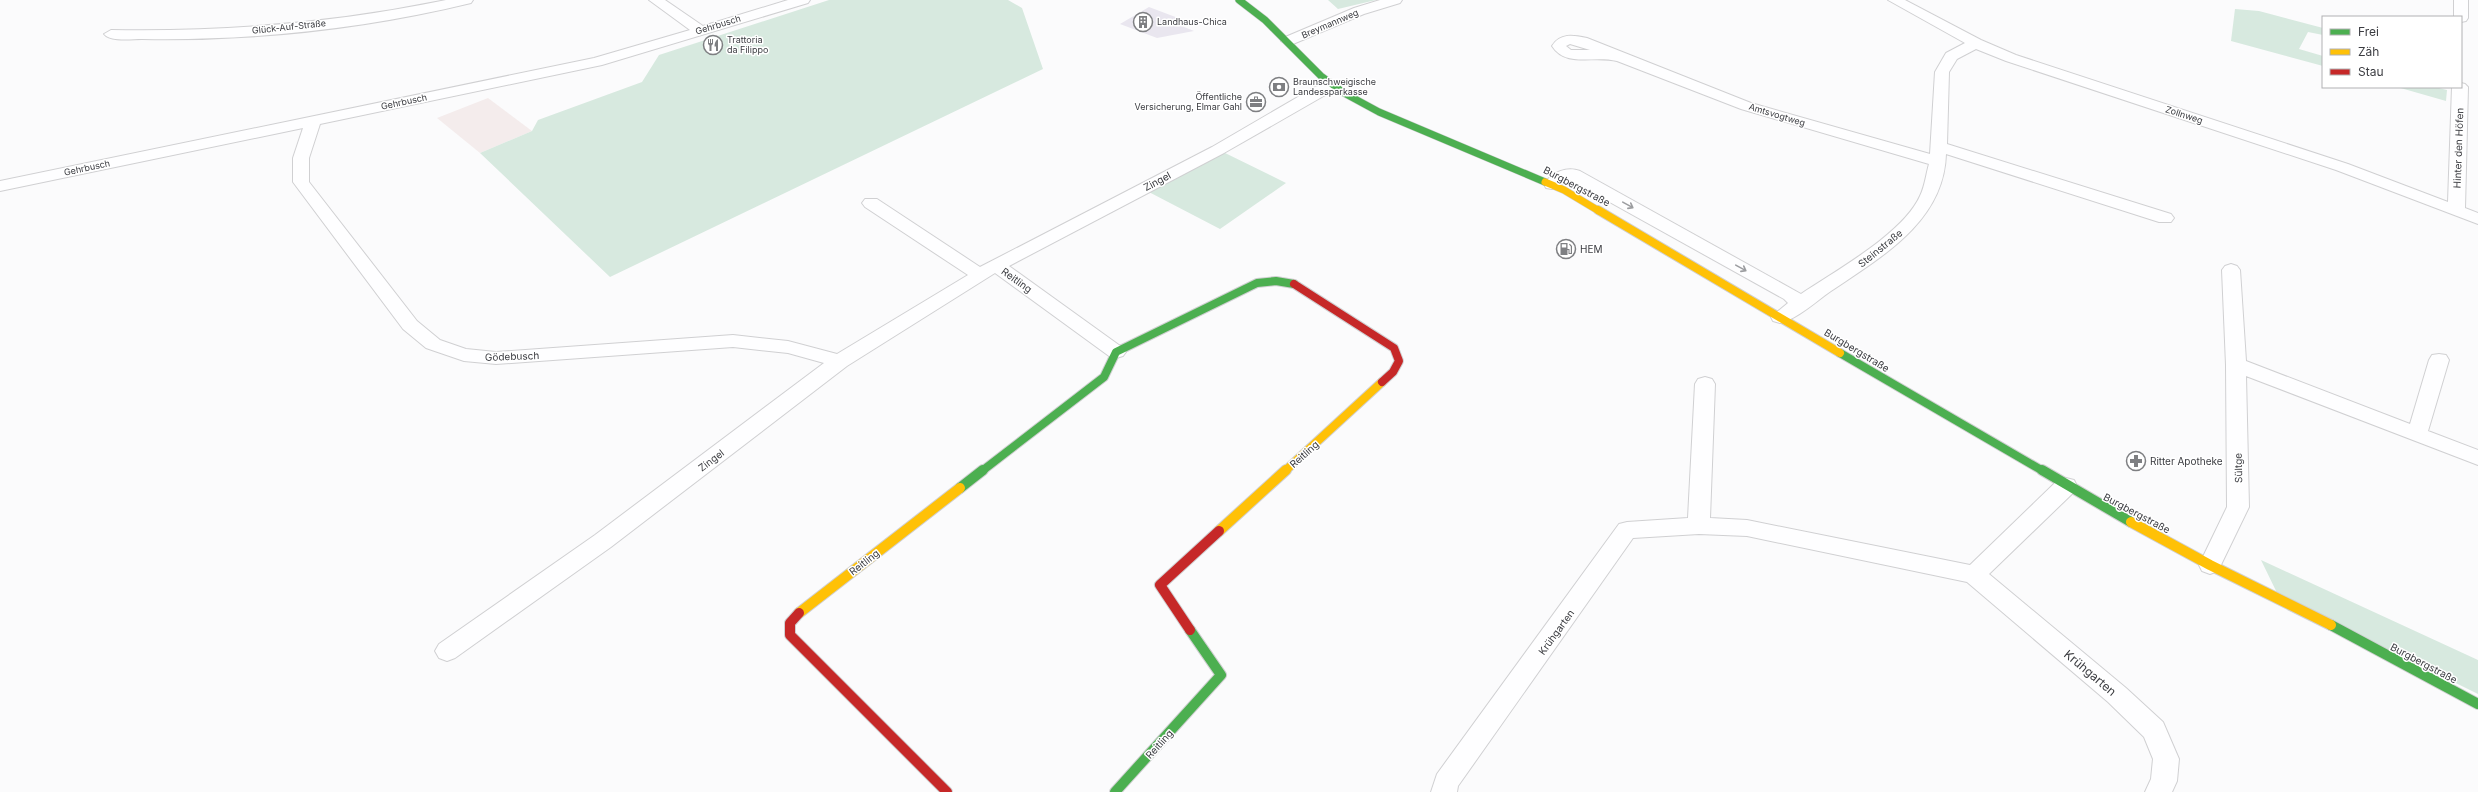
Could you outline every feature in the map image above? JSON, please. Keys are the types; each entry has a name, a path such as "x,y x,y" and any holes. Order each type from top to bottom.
{"street":[{"name":"Glück-Auf-Straße","path":"111,34 235,33 344,21 466,0"},
{"path":"656,0 701,31"},
{"name":"Gehrbusch","path":"0,186 597,62 803,0"},
{"name":"Burgbergstraße","path":"1239,0 1268,22 1333,86 1379,112 1552,184 2066,486 2210,565 2312,615 2478,704"},
{"name":"Breymannweg","path":"1288,41 1353,14 1395,0"},
{"name":"Zollnweg","path":"1895,0 1976,43 2012,58 2342,166 2478,219"},
{"path":"2461,0 2461,16"},
{"name":"Steinstraße","path":"1780,317 1801,305 1872,256 1902,231 1916,216 1929,196 1939,154 1942,72 1951,56 1976,43"},
{"name":"Amtsvogtweg","path":"1619,57 1746,106 1939,154"},
{"name":"Zingel","path":"447,651 602,541 840,361 988,269 1218,150 1274,119 1320,90 1333,86"},
{"name":"Hinter den Höfen","path":"2456,210 2460,138 2460,88"},
{"name":"Gödebusch","path":"314,120 301,155 299,173 301,182 410,325 433,344 464,355 496,358 733,341 788,347 840,361"},
{"path":"1939,154 2165,218"},
{"path":"1552,184 1569,173 1574,175 1791,295 1801,305"},
{"path":"871,203 988,269"},
{"name":"Reitling","path":"988,269 1116,352"},
{"name":"Sültge","path":"2210,565 2238,507 2236,365 2231,270"},
{"name":"Reitling","path":"947,792 790,636 790,623 800,612 1104,377 1116,352 1257,283 1276,281 1294,284 1394,348 1399,361 1393,372 1160,585 1221,675 1115,792"},
{"path":"2417,434 2439,360"},
{"path":"2236,365 2478,458"},
{"path":"1699,526 1705,384"},
{"path":"1974,575 2066,486"},
{"name":"Krühgarten","path":"1444,792 1446,782 1628,530 1699,526 1747,528 1974,575 2117,695 2154,730 2166,758 2164,781 2158,792"}],"shaded area":[{"path":"488,98 532,131 480,153 437,118"}],"green space":[{"path":"829,0 1008,0 1022,8 1043,69 610,277 480,153 532,131 538,120 642,82 659,55"},
{"path":"1328,0 1376,0 1338,9"},
{"path":"2235,9 2259,11 2322,28 2322,35 2308,32 2299,49 2322,56 2322,66 2231,41"},
{"path":"2400,88 2439,88 2447,90 2446,101"},
{"path":"1221,151 1286,183 1220,229 1145,190"},
{"path":"2261,560 2478,660 2478,694 2278,595"}],"building":[{"name":"Landhaus-Chica","path":"1149,7 1186,21 1179,25 1194,31 1157,38 1120,24"}],"traffic: fast":[{"path":"1239,0 1265,20 1321,76 1344,93 1379,112 1545,182"},
{"path":"960,488 1104,377 1116,352 1257,283 1276,281 1294,284"},
{"path":"1840,353 2131,522"},
{"path":"2331,625 2478,704"},
{"path":"1115,792 1221,675 1190,630"}],"traffic: slow":[{"path":"1545,182 1564,190 1840,353"},
{"path":"1219,531 1382,382"},
{"path":"799,613 960,488"},
{"path":"2131,522 2210,565 2331,625"}],"traffic: jam":[{"path":"1294,284 1394,348 1399,361 1393,372 1382,382"},
{"path":"1190,630 1160,585 1219,531"},
{"path":"799,613 790,623 790,635 947,792"}],"place":[{"name":"Landhaus-Chica","path":"1143,22"},
{"name":"Trattoria da Filippo","path":"713,45"},
{"name":"Braunschweigische Landessparkasse","path":"1279,87"},
{"name":"Öffentliche Versicherung, Elmar Gahl","path":"1256,102"},
{"name":"HEM","path":"1566,249"},
{"name":"Ritter Apotheke","path":"2136,461"}]}
